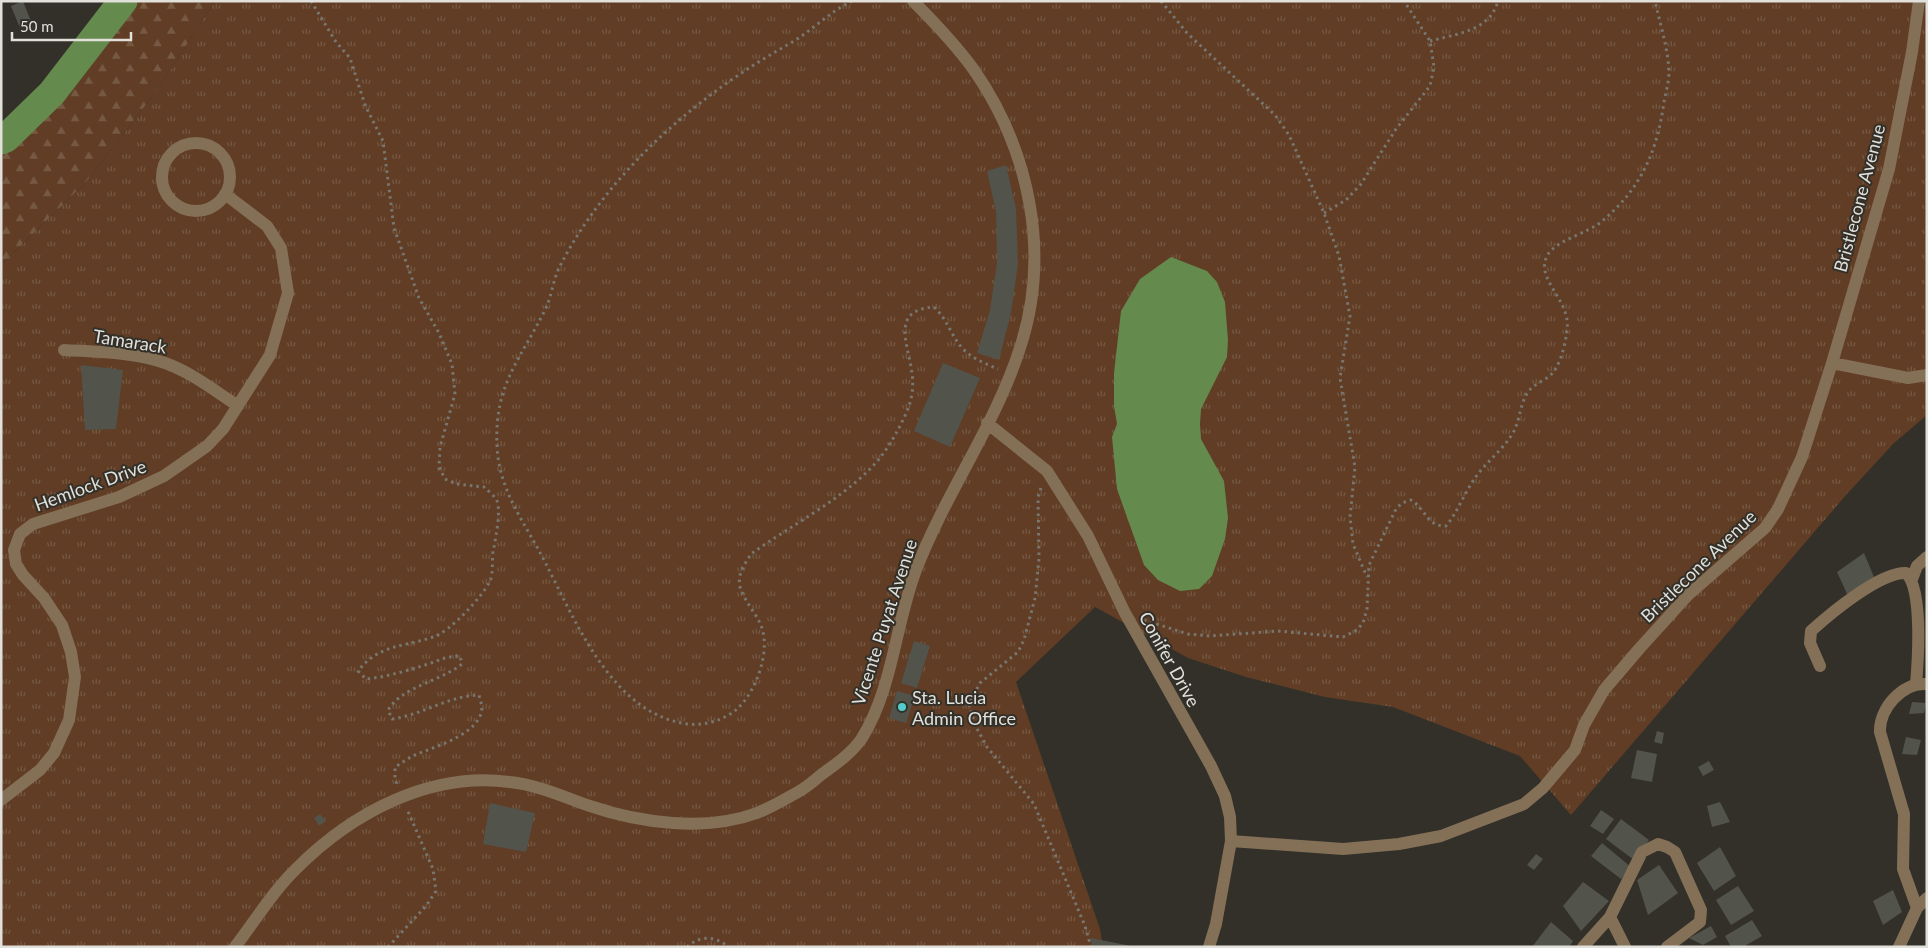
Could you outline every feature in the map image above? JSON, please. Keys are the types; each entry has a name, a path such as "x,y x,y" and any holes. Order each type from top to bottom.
{"street":[{"name":"Vicente Puyat Avenue","path":"235,947 294,871 328,840 365,816 402,796 420,790 466,780 509,782 546,790 594,807 642,819 697,825 756,814 802,790 850,752 860,740 874,715 884,688 912,582 926,544 987,423 1021,347 1034,285 1035,244 1028,189 1017,152 976,73 950,38 913,1"},
{"name":"Bristlecone Avenue","path":"1231,841 1343,849 1399,844 1441,836 1524,804 1543,788 1575,750 1584,724 1604,690 1639,649 1688,595 1765,528 1778,509 1802,457 1832,363 1888,169 1912,52 1919,1"},
{"path":"198,143 209,145 219,152 226,161 229,183 225,194 209,208 198,210 178,206 170,198 163,184 163,168 168,158 186,144 198,143"},
{"name":"Hemlock Drive","path":"1,800 40,770 54,753 69,720 75,677 71,652 62,625 44,598 23,576 16,564 14,550 20,534 33,524 119,497 164,476 207,446 224,429 270,355 288,293 280,248 268,226 225,194"},
{"name":"Tamarack","path":"64,350 113,354 165,363 185,372 238,406"},
{"path":"1832,363 1908,378 1927,375"},
{"name":"Conifer Drive","path":"987,423 1047,471 1088,536 1125,613 1211,766 1225,796 1230,817 1231,841 1216,924 1209,947"},
{"path":"1917,908 1903,869 1904,814 1880,732 1880,724 1885,708 1892,701 1922,684 1912,579 1917,566 1927,557"},
{"path":"1820,666 1810,643 1811,631 1876,583 1897,572 1906,573 1912,579"},
{"path":"1583,947 1610,917 1642,852 1658,844 1668,847 1675,852 1702,915 1696,926 1667,947"},
{"path":"1899,947 1917,908 1927,898"},
{"path":"1610,917 1625,947"}],"path":[{"path":"311,1 336,42 350,58 365,105 383,141 394,228 419,298 439,333 452,364 455,394 440,447 439,467 445,479 456,484 484,487 497,501 498,527 492,555 490,580 459,619 453,626 435,637 391,647 368,658 358,671 366,679 383,677 426,665 445,656 460,656 462,664 451,673 395,699 388,710 392,719 403,717 464,695 479,695 482,707 479,718 462,734 414,755 395,767 394,777 433,869 436,891 426,906 388,947"},
{"path":"852,1 698,103 613,186 560,267 546,308 515,362 501,392 497,445 505,486 522,523 545,561 574,622 628,696 651,712 674,722 695,725 710,722 728,716 751,692 765,642 761,624 740,586 740,573 750,554 862,476 884,452 898,430 912,399 912,374 905,325 908,316 922,307 934,307 945,316 963,349 976,359 1009,374"},
{"path":"1161,1 1187,33 1275,116 1289,135 1324,213 1339,256 1350,316 1340,378 1355,467 1350,517 1353,544 1367,578"},
{"path":"1324,213 1346,200 1361,184 1396,129 1430,86 1434,68 1430,41 1404,1"},
{"path":"1430,41 1480,26 1491,18 1498,1"},
{"path":"1125,613 1188,634 1210,636 1278,631 1343,637 1357,630 1362,623 1367,609 1369,565 1396,509 1402,503 1411,500 1417,503 1431,523 1446,526 1476,476 1513,432 1522,403 1530,388 1555,372 1567,329 1568,316 1545,275 1544,265 1547,255 1553,248 1600,223 1612,211 1631,191 1653,154 1658,137 1669,73 1656,1"},
{"path":"1047,471 1038,498 1039,559 1035,598 1024,640 1018,652 980,683 969,704 975,725 987,747 1034,804 1090,938 1091,947"},
{"path":"687,947 700,938 712,938 729,947"}],"green space":[{"path":"123,1 215,1 158,89 87,181 1,265 1,140 6,138 52,93"},
{"path":"215,1 1927,1 1927,415 1894,443 1846,495 1571,815 1520,756 1393,707 1325,697 1246,677 1188,658 1095,607 1016,682 1100,929 1103,947 1,947 1,265 87,181 158,89"}],"shaded area":[{"path":"1171,257 1207,271 1217,282 1225,302 1228,340 1227,357 1201,409 1200,424 1201,439 1224,481 1228,518 1225,539 1212,576 1199,589 1180,591 1158,580 1144,565 1117,489 1112,437 1117,424 1114,406 1114,373 1121,311 1140,279"}],"building":[{"path":"23,1 34,29 22,33 11,6"},
{"path":"1006,165 1016,208 1018,264 1011,313 999,360 977,353 990,310 997,263 996,212 987,171"},
{"path":"943,363 980,378 950,447 914,431"},
{"path":"81,365 123,370 116,429 85,430"},
{"path":"1864,553 1874,577 1848,596 1837,572"},
{"path":"914,641 930,646 917,688 901,683"},
{"name":"Sta. Lucia Admin Office","path":"897,691 915,696 906,723 889,718"},
{"path":"1912,702 1926,703 1924,713 1909,714"},
{"path":"1657,731 1664,733 1662,744 1654,742"},
{"path":"1906,737 1921,740 1917,755 1902,754"},
{"path":"1637,750 1657,754 1652,782 1631,778"},
{"path":"1709,761 1714,770 1703,776 1698,767"},
{"path":"1720,802 1730,822 1712,827 1707,806"},
{"path":"490,803 535,813 526,852 483,844"},
{"path":"1601,810 1614,819 1603,834 1590,826"},
{"path":"320,814 326,821 319,826 314,818"},
{"path":"1621,819 1649,840 1634,860 1606,839"},
{"path":"1602,843 1631,867 1621,879 1591,856"},
{"path":"1720,847 1736,876 1714,891 1697,863"},
{"path":"1536,854 1543,859 1534,870 1527,865"},
{"path":"1659,865 1678,893 1648,915 1637,880"},
{"path":"1583,882 1609,901 1581,931 1563,906"},
{"path":"1738,886 1754,911 1731,925 1716,900"},
{"path":"1893,890 1902,912 1883,925 1873,901"},
{"path":"1752,920 1762,936 1743,947 1731,947 1725,936"},
{"path":"1551,922 1573,941 1569,947 1532,947"},
{"path":"1711,926 1717,937 1703,945 1689,938"},
{"path":"1091,938 1131,946 1131,947 1092,947"}],"waterway":[{"path":"1,140 6,138 52,93 123,1"}],"place":[{"name":"Sta. Lucia Admin Office","path":"902,707"}]}
